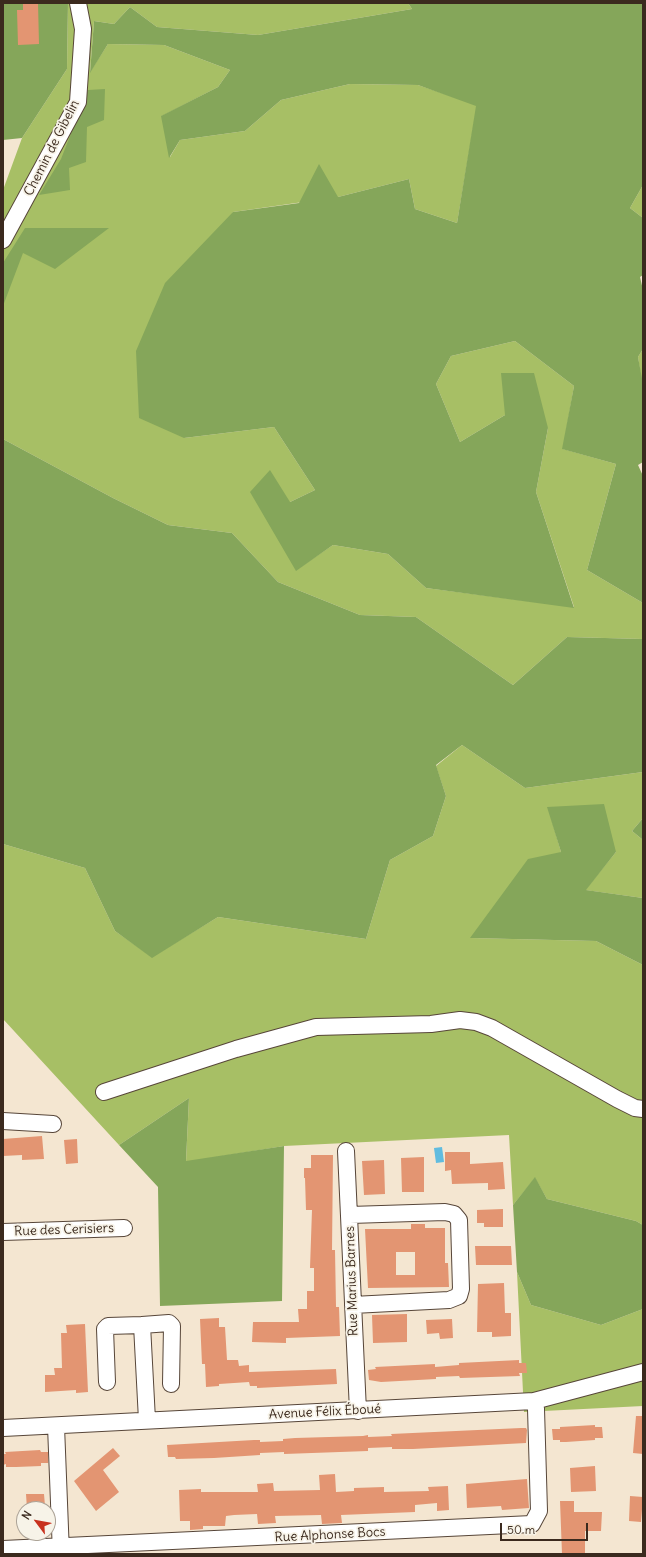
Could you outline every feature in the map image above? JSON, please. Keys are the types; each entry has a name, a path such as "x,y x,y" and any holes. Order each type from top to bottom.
{"street":[{"name":"Chemin de Gibelin","path":"3,240 78,102 83,29 78,3"},
{"path":"104,1092 236,1049 316,1027 431,1024 460,1020 476,1022 492,1028 617,1099 635,1108 643,1109"},
{"path":"3,1121 53,1124"},
{"name":"Rue Marius Barnes","path":"346,1151 358,1411"},
{"path":"350,1215 445,1212 454,1214 459,1220 460,1228 461,1290 459,1296 449,1300 352,1305"},
{"name":"Rue des Cerisiers","path":"3,1232 124,1228"},
{"path":"107,1382 105,1329 108,1326 169,1323 172,1326 171,1384"},
{"path":"142,1325 147,1420"},
{"name":"Avenue Félix Éboué","path":"3,1428 534,1401 643,1372"},
{"name":"Rue Alphonse Bocs","path":"3,1550 61,1551 532,1524 539,1511 534,1401"},
{"path":"56,1426 61,1551"}],"green space":[{"path":"3,3 68,3 67,69 22,138 3,140"},
{"path":"68,3 408,3 412,9 258,35 157,27 130,7 114,24 94,21 90,72 108,44 164,45 230,70 218,87 162,116 170,157 180,140 245,131 281,100 350,84 418,85 477,105 457,223 415,209 409,179 338,197 233,212 184,438 274,427 315,490 290,502 296,570 333,545 388,554 426,588 574,607 536,492 548,428 505,415 460,442 436,384 451,356 515,341 574,386 563,449 616,464 587,570 643,603 643,639 567,637 513,685 416,617 360,615 278,582 232,533 168,525 113,498 3,439 3,190 22,138 67,69"},
{"path":"408,3 643,3 643,185 630,208 643,218 643,275 640,277 643,290 643,349 638,357 643,384 643,462 638,465 643,476 643,603 587,570 616,464 562,449 574,386 515,341 451,356 436,384 460,442 505,415 501,373 534,373 548,428 536,492 574,608 426,588 388,554 333,545 296,571 250,492 270,470 290,502 315,490 274,427 184,438 139,418 136,351 165,283 233,212 299,203 319,164 338,197 409,179 415,209 457,223 476,106 418,85 350,84 281,100 245,131 180,140 169,158 161,116 218,87 230,70 164,45 108,44 90,73 94,21 114,24 130,7 157,27 258,35 412,9"},
{"path":"105,89 104,120 87,127 86,162 69,168 70,190 39,195 61,159 88,90"},
{"path":"643,185 643,218 630,208"},
{"path":"25,228 109,228 55,269 23,253 3,306 3,263"},
{"path":"643,349 643,384 642,384 638,357"},
{"path":"3,439 113,498 168,525 232,533 278,582 360,615 416,617 513,685 567,637 643,639 643,772 525,788 462,745 436,765 446,796 433,836 390,860 366,939 218,917 152,958 115,931 85,868 3,844"},
{"path":"462,745 525,788 643,772 643,818 632,831 643,840 643,898 585,890 616,852 548,807 561,852 471,938 596,941 643,965 643,1225 636,1221 547,1199 535,1178 513,1205 509,1135 284,1146 186,1162 189,1098 119,1145 3,1019 3,844 85,868 115,931 152,957 218,917 366,939 390,860 433,836 446,796 436,766"},
{"path":"604,804 616,852 586,890 643,898 643,965 596,941 470,938 528,859 561,852 547,807"},
{"path":"643,818 643,840 632,831"},
{"path":"189,1098 186,1161 284,1146 282,1301 160,1306 158,1187 119,1145"},
{"path":"535,1177 547,1199 636,1221 643,1225 643,1309 601,1325 531,1305 517,1272 513,1205"},
{"path":"517,1272 531,1305 601,1325 643,1309 643,1406 524,1412"}],"water":[{"path":"442,1147 444,1162 436,1163 434,1148"}],"building":[{"path":"23,3 38,3 39,44 18,45 17,10 23,10"},
{"path":"42,1136 44,1159 22,1160 22,1155 3,1156 3,1139"},
{"path":"77,1139 78,1163 66,1164 64,1140"},
{"path":"445,1152 470,1152 470,1164 503,1162 505,1189 488,1190 488,1183 452,1184 451,1170 445,1171"},
{"path":"311,1155 333,1155 332,1250 335,1250 336,1307 339,1307 340,1336 286,1338 286,1343 252,1342 253,1322 299,1322 298,1309 307,1309 307,1291 314,1291 314,1268 310,1268 312,1210 306,1210 304,1178 304,1168 311,1168"},
{"path":"424,1157 424,1192 402,1192 401,1158"},
{"path":"384,1160 385,1194 364,1195 362,1161"},
{"path":"503,1209 503,1227 484,1227 484,1223 477,1223 477,1210"},
{"path":"411,1224 425,1224 425,1228 445,1228 445,1263 448,1263 449,1287 368,1288 365,1229 411,1229","holes":["396,1252 415,1252 415,1275 396,1275"]},
{"path":"475,1246 511,1246 512,1265 476,1265"},
{"path":"504,1283 505,1313 511,1313 511,1336 492,1337 492,1332 477,1332 478,1284"},
{"path":"407,1314 407,1342 373,1343 372,1315"},
{"path":"219,1318 219,1327 225,1327 227,1360 238,1360 239,1366 249,1365 249,1372 336,1369 337,1384 257,1388 257,1386 250,1386 249,1382 219,1384 219,1386 206,1387 205,1364 202,1364 200,1319"},
{"path":"452,1319 453,1338 440,1339 439,1333 427,1334 426,1320"},
{"path":"85,1324 88,1392 76,1393 76,1390 45,1392 45,1375 55,1375 54,1368 62,1368 61,1333 67,1333 66,1325"},
{"path":"519,1360 519,1363 526,1363 527,1373 519,1373 520,1376 460,1378 459,1376 436,1377 436,1379 381,1382 369,1380 368,1370 376,1369 375,1367 435,1364 435,1367 459,1365 459,1363"},
{"path":"636,1416 643,1416 643,1454 633,1453"},
{"path":"595,1425 595,1427 602,1427 603,1438 566,1442 553,1440 552,1429 560,1429 560,1427"},
{"path":"526,1428 526,1443 413,1449 392,1449 392,1447 368,1448 368,1451 284,1454 284,1452 260,1453 260,1455 176,1459 175,1457 168,1457 167,1445 254,1440 260,1440 260,1442 283,1441 283,1439 295,1438 368,1435 368,1437 392,1436 391,1434"},
{"path":"113,1448 120,1456 103,1470 119,1492 96,1511 74,1481"},
{"path":"40,1450 41,1452 48,1452 48,1463 41,1463 41,1466 6,1467 6,1464 3,1465 3,1454 6,1454 5,1452"},
{"path":"595,1466 596,1491 571,1492 570,1468"},
{"path":"335,1474 336,1492 354,1491 354,1488 384,1487 384,1492 429,1491 428,1487 448,1486 449,1510 437,1511 437,1503 415,1505 415,1512 341,1515 342,1523 322,1524 321,1515 275,1516 276,1523 258,1524 257,1514 234,1515 226,1516 225,1526 203,1526 203,1529 190,1530 190,1521 180,1521 179,1490 201,1489 201,1492 258,1492 257,1484 273,1483 274,1491 320,1490 319,1475"},
{"path":"527,1479 529,1508 502,1510 501,1506 467,1508 466,1484"},
{"path":"26,1494 44,1494 45,1501 26,1501"},
{"path":"630,1496 643,1497 641,1522 629,1521"},
{"path":"560,1501 574,1501 574,1512 602,1512 601,1531 585,1531 585,1554 562,1554"}]}
